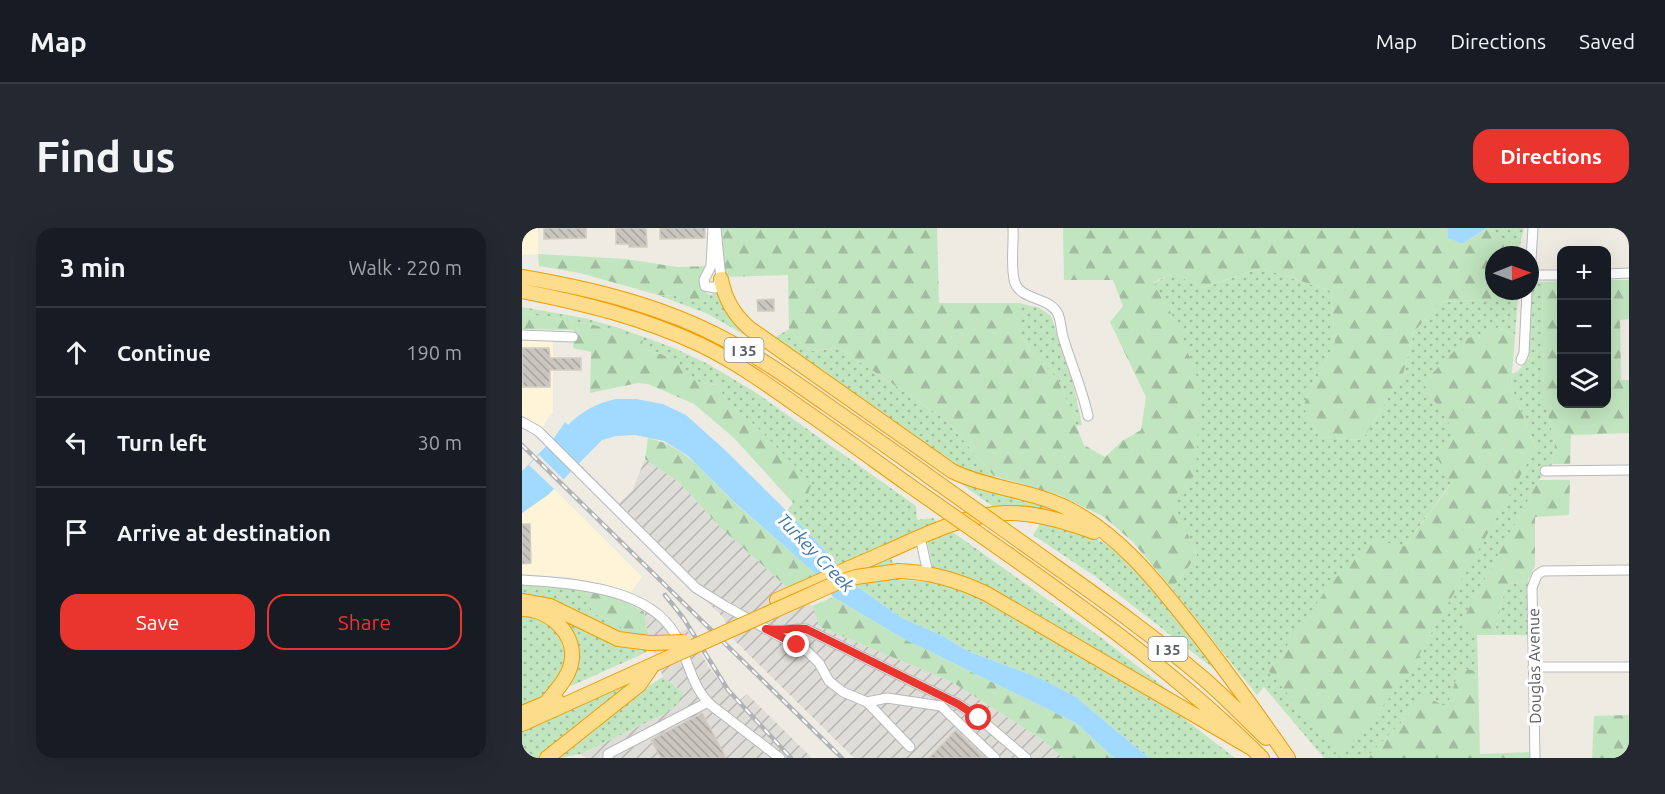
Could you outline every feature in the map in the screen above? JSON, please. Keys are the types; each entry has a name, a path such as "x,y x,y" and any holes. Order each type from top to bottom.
{"highway":[{"name":"I 35","path":"522,277 616,297 682,319 725,339 790,379 1111,606 1205,680 1288,758"},
{"path":"721,279 728,303 748,328 952,471 966,478 1055,503 1071,510 1115,541 1140,564 1179,610 1220,662 1288,758"},
{"name":"I 35","path":"522,291 601,308 665,330 738,365 1128,641 1204,703 1258,753"},
{"path":"522,724 654,656 684,647 890,550 971,518 1007,513 1049,518 1068,522 1115,541"},
{"path":"522,713 654,656 834,584 856,577 899,571 928,573 953,579 987,594 1258,753"},
{"path":"522,601 550,606 654,656"},
{"path":"522,609 543,613 555,621 566,633 571,648 571,664 562,682 546,703"},
{"path":"547,758 549,754 639,685 654,656"}],"street":[{"path":"715,228 721,279 715,288 705,286 704,280 711,266 715,228"},
{"path":"1013,228 1013,276 1016,285 1020,292 1045,302 1058,314 1063,338 1084,395 1088,416"},
{"path":"1532,246 1533,228"},
{"path":"1611,274 1629,273"},
{"path":"1539,275 1557,274"},
{"path":"1521,360 1524,353 1527,300"},
{"path":"522,335 573,337"},
{"path":"522,422 538,431 696,588 808,652 819,663 829,681 843,692 867,702 910,747"},
{"path":"1545,471 1629,470"},
{"path":"920,537 928,573"},
{"name":"Douglas Avenue","path":"1535,758 1533,588 1537,575 1543,571 1629,570"},
{"path":"522,580 612,592 633,599 659,616 684,647 696,686 708,702 780,758"},
{"path":"766,629 780,632 793,628 806,629 822,636 958,704 979,718 1026,758"},
{"path":"1533,667 1629,667"},
{"path":"867,702 887,698 941,706 995,758"},
{"path":"608,758 608,754 708,702"}],"shaded area":[{"path":"522,228 538,228 538,254 522,255"},
{"path":"553,338 553,413 543,428 522,415 522,339"},
{"path":"645,459 679,482 721,528 789,589 812,606 820,627 952,682 1043,740 1063,758 854,758 734,640 723,617 571,471 579,463 619,503 632,491"},
{"path":"554,489 642,577 631,592 570,577 522,574 522,513"},
{"path":"650,602 677,633 687,629 708,666 736,703 747,694 812,758 585,758 581,754 666,713 673,708 684,693 663,677 649,638 644,612"}],"green space":[{"path":"721,228 937,228 939,303 1019,303 1019,333 1032,352 1058,380 1084,445 1105,457 1122,441 1141,430 1146,397 1110,322 1123,306 1113,280 1064,280 1063,228 1447,228 1448,238 1462,244 1488,228 1515,246 1485,246 1485,300 1440,302 1414,332 1403,374 1362,440 1319,437 1303,406 1335,342 1331,291 1261,268 1201,288 1173,273 1154,282 1177,324 1200,385 1196,474 1172,499 1197,555 1172,589 1133,542 1104,517 1059,495 994,476 945,419 839,348 810,351 789,329 788,275 724,277"},
{"path":"1488,228 1524,228 1520,246 1515,246"},
{"path":"538,254 626,259 677,267 708,266 700,282 702,290 710,295 706,302 658,295 580,273 539,266"},
{"path":"1261,268 1331,291 1335,342 1303,406 1319,437 1362,440 1403,374 1414,332 1440,302 1518,300 1515,336 1499,327 1456,436 1438,457 1451,483 1405,546 1269,671 1536,448 1511,386 1512,374 1518,371 1529,358 1530,300 1539,300 1539,282 1542,282 1544,398 1555,444 1552,464 1539,480 1462,622 1477,635 1478,672 1460,668 1447,707 1422,696 1403,721 1366,758 1324,758 1264,687 1257,695 1172,589 1197,555 1171,499 1196,474 1154,283 1173,273 1202,288"},
{"path":"1611,280 1629,280 1629,319 1620,320 1621,380 1629,380 1629,433 1571,435 1570,464 1552,464 1555,444 1544,398 1542,282 1557,281 1557,408 1611,408"},
{"path":"720,291 749,334 748,337 708,314 658,295 706,302 710,295"},
{"path":"1019,303 1040,308 1051,316 1073,383 1082,425 1076,426 1058,380 1032,352 1019,333"},
{"path":"522,307 584,318 674,348 708,364 755,392 916,506 917,520 933,518 938,523 885,545 901,580 939,584 974,595 1182,717 1235,758 1149,758 1076,697 1044,680 968,651 941,635 902,618 855,585 787,511 793,503 807,496 763,433 724,398 719,385 699,383 665,355 641,348 643,342 594,325 522,313"},
{"path":"522,313 594,325 643,341 642,348 674,360 696,380 719,385 724,398 763,433 812,483 807,496 793,503 734,438 694,404 648,384 638,383 590,393 591,352 573,348 574,330 522,329"},
{"path":"1499,327 1515,336 1511,386 1536,448 1406,678 1340,758 1269,671 1331,583 1373,540 1405,546 1451,484 1437,457 1456,435 1423,383 1466,339"},
{"path":"789,329 810,351 839,348 945,419 994,476 994,479 966,471 944,457 774,338"},
{"path":"648,438 675,448 696,464 735,503 818,576 789,589 721,528 679,482 645,459"},
{"path":"954,479 1037,501 1065,513 1034,508 995,508"},
{"path":"1539,480 1570,480 1569,515 1535,517 1535,566 1528,580 1506,585 1494,635 1477,635 1461,623"},
{"path":"1042,521 1076,530 1095,538 1130,562 1162,595 1217,665 1214,669 1096,577 1033,535"},
{"path":"950,530 1103,639 1169,691 1167,694 933,569 927,541"},
{"path":"1528,580 1528,635 1494,635 1506,585"},
{"path":"522,583 589,590 592,613 613,621 633,636 622,636 547,599 522,594"},
{"path":"589,590 624,601 644,612 649,638 633,636 613,621 592,613"},
{"path":"833,597 904,639 1076,723 1114,758 1063,758 1043,740 952,682 820,627 812,606"},
{"path":"527,615 551,626 560,639 565,655 563,671 552,688 522,707 522,616"},
{"path":"569,620 645,648 647,652 571,686 566,626"},
{"path":"1460,667 1478,672 1480,754 1530,752 1539,758 1366,758 1403,721 1422,695 1447,707"},
{"path":"663,677 684,693 678,703 666,713 581,754 559,758 648,686"},
{"path":"636,679 638,682 542,758 522,758 522,731"},
{"path":"1629,715 1629,758 1592,758 1594,716"}],"water":[{"path":"1447,228 1487,228 1462,244 1448,238"},
{"name":"Turkey Creek","path":"616,399 636,399 663,404 686,415 814,538 855,585 902,618 941,635 968,651 1044,680 1076,697 1149,758 1114,758 1076,723 904,639 833,597 818,576 732,500 688,456 664,441 635,435 616,436 602,440 548,495 522,513 522,471 554,438 565,422 568,425 590,408"}],"pier":[{"path":"539,455 564,480 554,489 529,465"}],"building":[{"path":"544,228 586,228 586,238 544,239"},
{"path":"616,228 646,228 647,247 616,244"},
{"path":"660,228 705,228 705,238 660,239"},
{"path":"774,299 774,311 758,311 757,300"},
{"path":"522,348 549,348 550,358 581,358 581,370 550,370 550,387 523,387"},
{"path":"522,524 530,524 531,563 522,564"},
{"path":"702,713 726,758 661,758 651,740"},
{"path":"956,730 985,758 929,758"}],"railway":[{"path":"522,445 842,758"},
{"path":"665,595 684,619 728,690 791,758"}],"route":[{"path":"797,645 766,629 780,632 793,628 806,629 958,704 979,718"}]}
